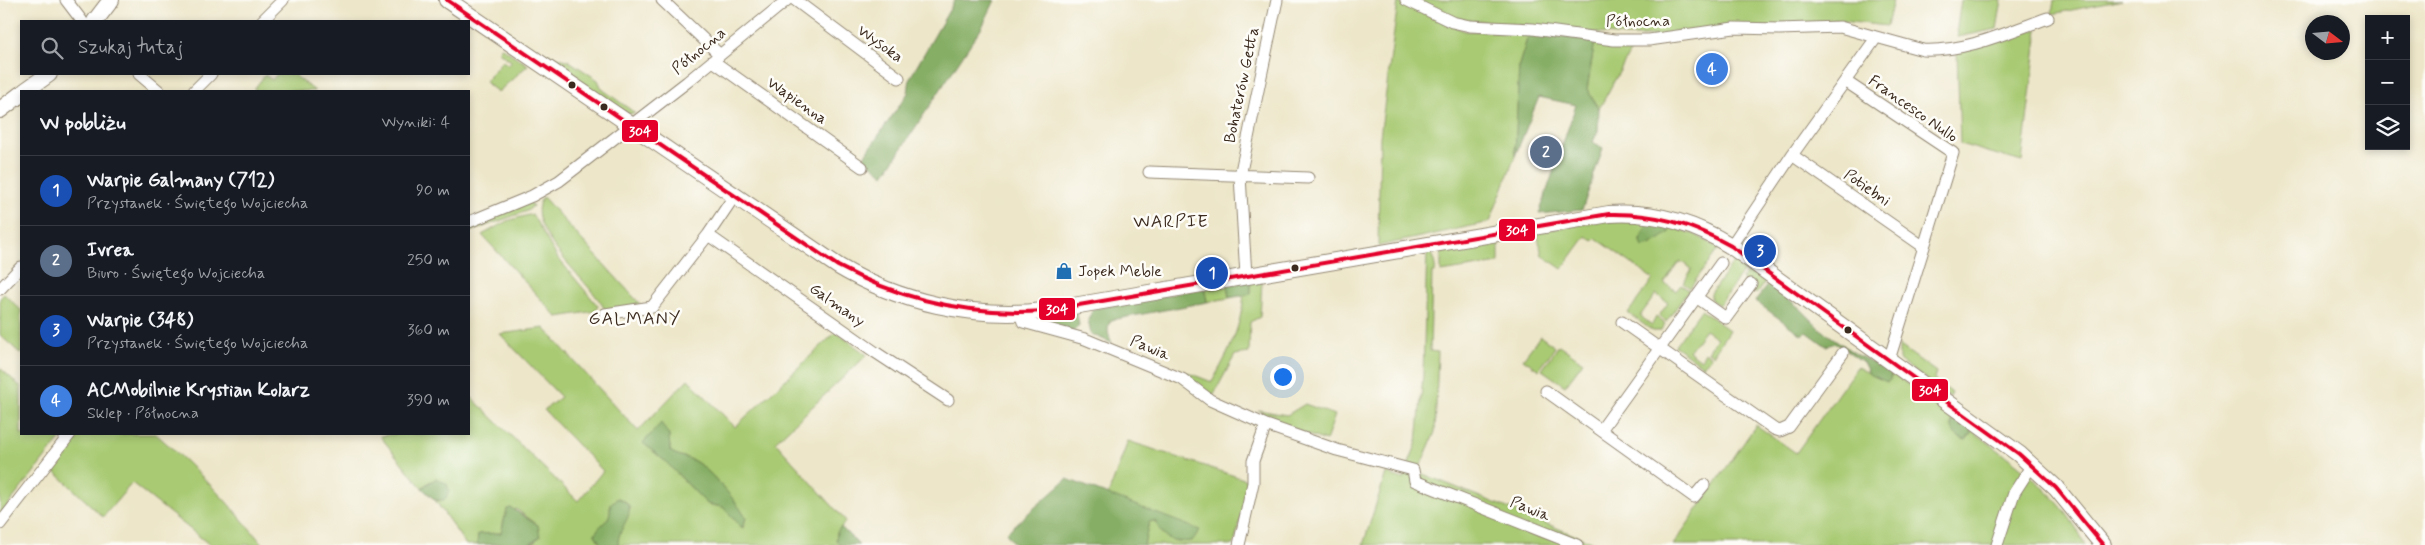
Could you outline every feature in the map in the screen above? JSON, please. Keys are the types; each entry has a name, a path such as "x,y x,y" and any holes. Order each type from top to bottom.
{"street":[{"path":"66,0 81,20"},
{"path":"96,20 111,0"},
{"path":"263,20 283,0"},
{"path":"447,0 838,266 873,285 915,300 944,306 978,311 1020,313 1066,307 1609,214 1648,215 1670,219 1705,231 1731,246 2032,465 2056,488 2103,545"},
{"name":"Wapienna","path":"662,0 716,58 862,167"},
{"name":"Północna","path":"470,222 545,190 631,126 787,0"},
{"name":"Wysoka","path":"795,0 899,78"},
{"name":"Bohaterów Getta","path":"1246,276 1240,176 1277,0"},
{"name":"Północna","path":"1406,0 1452,22 1470,26 1516,28 1614,40 1668,39 1734,28 1830,27 1851,29 1876,38 1923,50 1959,48 2048,18"},
{"path":"1845,81 1876,38"},
{"path":"26,90 47,75"},
{"path":"140,75 158,90"},
{"path":"195,90 210,75"},
{"name":"Francesco Nullo","path":"1731,246 1792,155 1845,81 1953,154 1889,360"},
{"path":"0,110 20,95"},
{"name":"Potiebni","path":"1792,155 1924,248"},
{"path":"1149,172 1308,178"},
{"path":"604,314 652,307 708,235 735,195"},
{"name":"Galmany","path":"708,235 875,352 948,400"},
{"path":"1600,430 1721,262"},
{"path":"0,288 20,268"},
{"path":"1696,297 1726,318 1751,284"},
{"name":"Pawia","path":"1020,313 1023,322 1085,339 1173,376 1210,400 1266,425 1414,476 1577,545"},
{"path":"1622,322 1774,430 1780,431 1789,427 1843,353"},
{"path":"1546,391 1694,497 1704,485"},
{"path":"1239,545 1253,483 1253,461 1266,425"},
{"path":"0,524 69,435"},
{"path":"1997,545 2014,492 2032,465"}],"green space":[{"path":"955,0 995,0 983,25 884,175 863,158 908,93 910,78"},
{"path":"1416,0 1893,0 1887,26 1834,20 1829,22 1660,36 1625,36 1461,19 1460,21"},
{"path":"1961,0 2002,0 1997,29 1958,37 1957,27"},
{"path":"2054,0 2122,0 2052,14"},
{"path":"1398,2 1465,31 1529,33 1519,65 1515,156 1490,222 1378,246 1380,137"},
{"path":"2038,29 2022,162 1960,144 1957,52"},
{"path":"1529,33 1595,41 1587,89 1599,109 1598,131 1593,142 1603,148 1582,210 1539,214 1576,105 1539,97 1515,156 1519,65"},
{"path":"1595,41 1634,45 1599,109 1587,89"},
{"path":"501,47 528,65 498,92 485,82 502,61 509,65 512,62 499,52"},
{"path":"544,53 569,61 598,80 602,89 635,113 628,114 542,56"},
{"path":"265,75 272,80 276,75 294,75 314,90 254,89"},
{"path":"543,197 640,304 605,310 549,239 541,223 538,209"},
{"path":"529,201 533,206 527,211 470,232 470,225"},
{"path":"532,214 557,257 598,306 596,311 557,317 482,235 507,221"},
{"path":"1601,221 1653,222 1647,224 1640,240 1649,246 1670,227 1694,234 1719,248 1690,288 1683,283 1692,269 1680,261 1664,283 1676,291 1681,285 1689,290 1666,322 1659,316 1668,303 1656,294 1640,316 1652,325 1656,317 1665,324 1660,331 1653,331 1628,313 1653,279 1596,238 1593,241 1586,236 1562,269 1542,255 1537,232"},
{"path":"1648,222 1670,227 1669,233 1643,247 1640,240"},
{"path":"1499,238 1499,263 1441,272 1441,248"},
{"path":"1427,250 1432,257 1435,269 1435,272 1432,272 1430,351 1438,352 1435,432 1418,472 1599,545 1363,545 1386,473 1403,479 1417,442 1423,375"},
{"path":"1735,260 1746,268 1719,305 1711,300 1711,293"},
{"path":"1748,269 1765,282 1756,294 1742,279"},
{"path":"1250,281 1262,281 1260,317 1250,322 1249,353 1235,355 1213,396 1184,377 1186,372 1212,382 1233,340 1240,319 1244,295 1251,294"},
{"path":"1250,281 1251,294 1229,298 1227,285"},
{"path":"1768,284 1801,309 1822,330 1854,353 1891,372 1890,380 1887,382 1869,374 1863,362 1836,343 1826,346 1807,332 1802,335 1755,301"},
{"path":"1227,285 1229,298 1207,302 1205,288"},
{"path":"1205,288 1207,302 1111,320 1108,332 1112,343 1091,334 1088,320 1093,309"},
{"path":"4,294 20,309 20,353 0,335 0,298"},
{"path":"1701,310 1729,330 1713,355 1708,352 1717,338 1705,330 1689,351 1701,360 1705,352 1711,357 1703,366 1675,346"},
{"path":"1072,312 1077,314 1079,325 1074,331 1034,320"},
{"path":"544,328 638,431 688,379 735,427 836,332 867,355 775,442 846,521 837,532 837,540 840,545 618,545 619,535 630,507 625,501 618,498 610,504 608,518 595,534 601,545 528,545 535,542 538,525 516,509 505,516 501,533 478,534 477,545 466,545 435,500 440,501 430,481 422,488 380,436 470,435 470,396 578,501 603,471 544,410 561,397 500,334","holes":["644,443 670,445 670,451 696,462 709,472 746,518 743,528 723,507 707,504 665,461"]},
{"path":"1540,336 1555,347 1539,370 1523,359"},
{"path":"1559,345 1583,362 1565,386 1542,370"},
{"path":"1899,345 1936,372 1934,379 1952,393 1950,397 1899,360"},
{"path":"1857,367 1878,378 1892,377 1891,372 1956,420 1951,422 1957,436 1966,440 1971,433 1969,428 2019,466 2050,494 2063,509 2085,545 1673,545 1756,425 1796,453"},
{"path":"0,368 20,386 20,435 63,435 0,515"},
{"path":"1305,404 1335,415 1326,441 1277,424 1258,410 1287,415"},
{"path":"1953,420 1969,428 1971,433 1966,440 1954,433 1952,427"},
{"path":"661,423 669,435 670,451 676,455 693,460 702,466 723,487 746,518 742,528 723,507 707,504 665,461 643,443"},
{"path":"80,435 157,435 212,487 263,545 210,545 132,483 103,517 53,470"},
{"path":"1128,441 1250,481 1234,545 1144,545 1149,522 1152,520 1192,541 1108,495"},
{"path":"436,478 447,484 449,491 445,500 435,500 422,488"},
{"path":"1067,479 1200,530 1192,541 1173,541 1165,536 1155,521 1149,522 1144,545 1015,545 1006,533"},
{"path":"618,498 629,507 629,512 621,531 618,545 601,545 595,534 608,518 610,504"},
{"path":"511,508 538,525 540,537 528,545 520,543 477,545 478,534 501,533 507,509"},
{"path":"841,527 859,545 840,545 836,540 837,532"}],"transit line":[{"name":"304","path":"447,0 838,266 887,288 938,304 990,311 1044,311 1609,214 1642,215 1672,221 1702,232 1731,246 2019,454 2056,488 2103,545"}],"place":[{"name":"ACMobilnie Krystian Kolarz","path":"1712,69"},
{"name":"Ivrea","path":"1546,152"},
{"name":"Warpie (348)","path":"1760,251"},
{"name":"Jopek Meble","path":"1064,271"},
{"name":"Warpie Galmany (712)","path":"1212,273"}],"district":[{"name":"WARPIE","path":"1171,222"},
{"name":"GALMANY","path":"635,319"}]}
